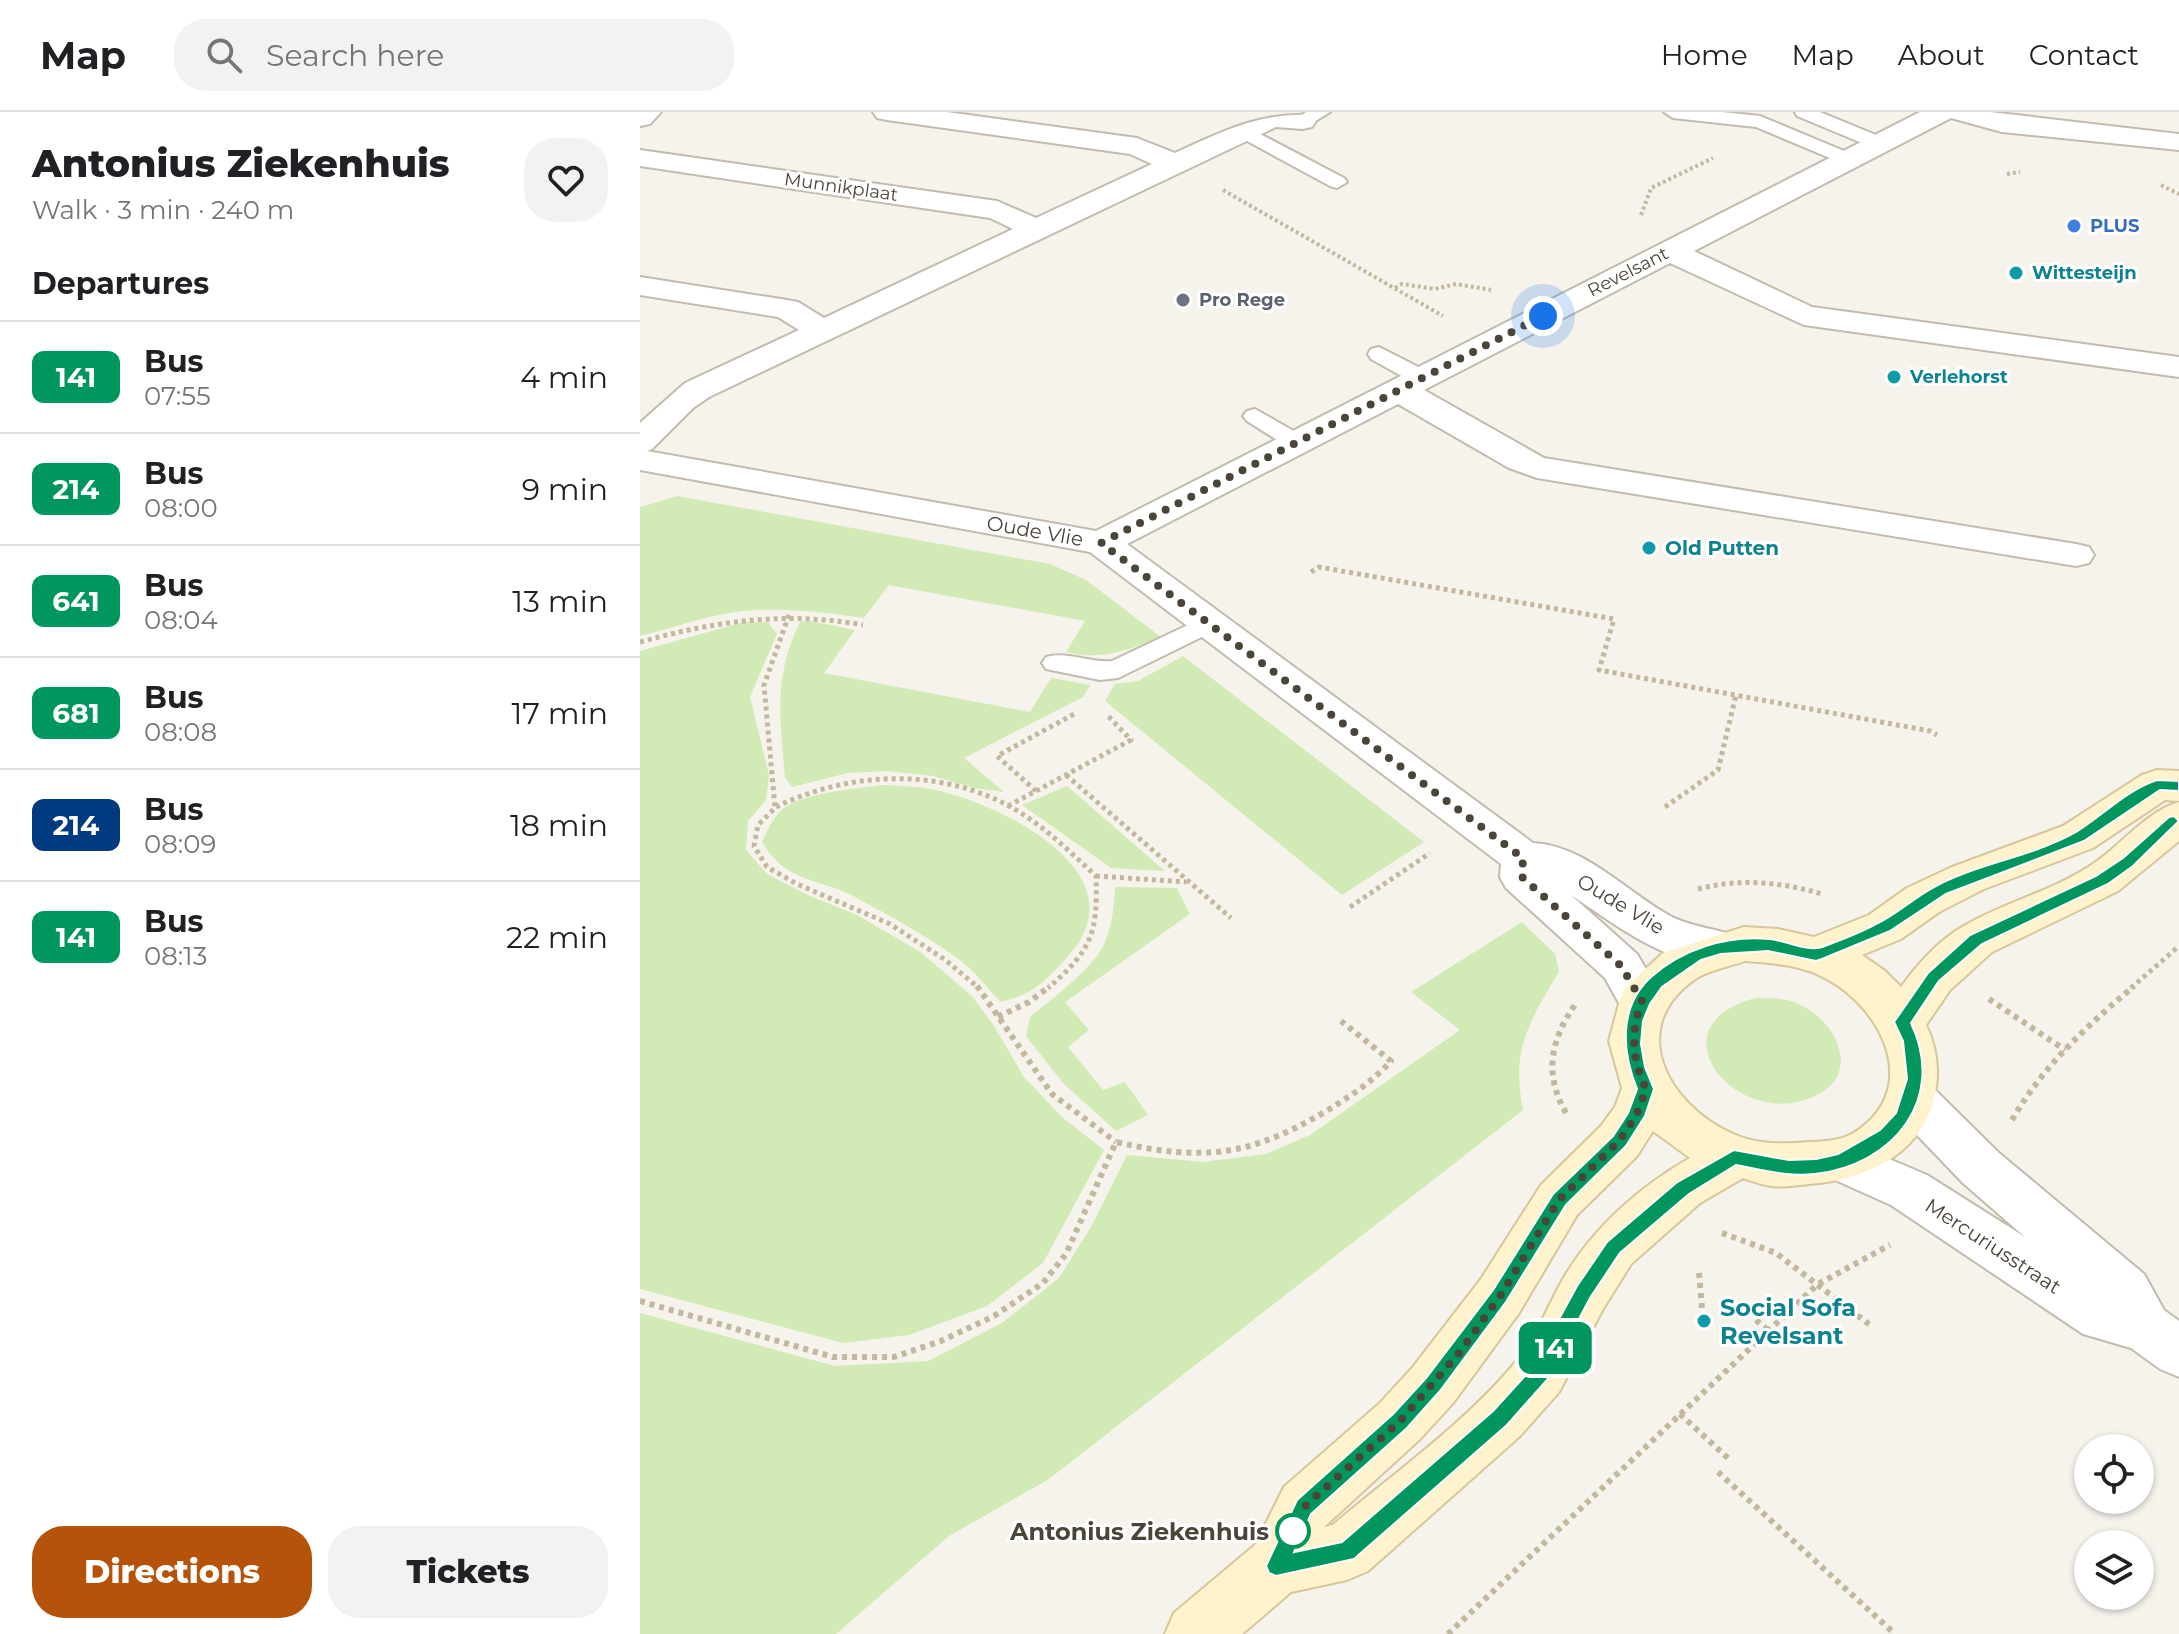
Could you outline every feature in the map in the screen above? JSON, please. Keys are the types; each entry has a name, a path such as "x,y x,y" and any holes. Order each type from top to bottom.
{"main road":[{"path":"1816,955 1885,927 1941,890 2078,837 2157,785 2179,786"},
{"path":"1902,1022 1934,977 1976,940 2102,880 2128,862 2179,817"},
{"path":"1768,945 1816,955 1843,966 1867,982 1887,1001 1902,1022 1915,1059 1912,1098 1902,1118 1887,1135 1842,1160 1789,1167 1734,1158 1681,1130 1646,1089 1636,1067 1632,1044 1642,1001 1656,982 1695,955 1721,948 1768,945"},
{"path":"1195,1634 1276,1566 1304,1507 1400,1421 1451,1363 1500,1296 1559,1200 1619,1141 1636,1116 1646,1089"},
{"path":"1276,1566 1347,1551 1500,1418 1540,1374 1584,1292 1613,1248 1682,1188 1734,1158"}],"street":[{"path":"640,118 647,112"},
{"path":"887,112 1137,146 1176,164"},
{"name":"Revelsant","path":"1101,543 1941,112"},
{"path":"1960,112 2002,124 2179,142"},
{"path":"640,442 689,395 1272,118 1311,117"},
{"name":"Munnikplaat","path":"640,158 997,210 1037,230"},
{"path":"1670,251 1785,300 1804,315 2179,367"},
{"path":"640,286 787,309 823,331"},
{"path":"1410,384 1521,461 1537,467 2076,555"},
{"name":"Oude Vlie","path":"640,460 1101,543 1523,858 1549,859 1655,928 1682,940 1721,948"},
{"name":"Oude Vlie","path":"1523,858 1522,877 1621,966 1642,1001"},
{"name":"Mercuriusstraat","path":"1912,1098 1981,1168 2125,1291 2162,1339"},
{"name":"Mercuriusstraat","path":"1842,1160 1909,1190 2102,1317 2162,1339"}],"lane":[{"path":"1673,112 1760,122 1849,160"},
{"path":"1804,112 1881,144"},
{"path":"1245,132 1337,182"},
{"path":"1379,354 1410,384"},
{"path":"1255,416 1296,442"},
{"path":"1055,663 1108,671 1136,663 1209,623"}],"path":[{"path":"1640,219 1651,188 1722,154"},
{"path":"2160,184 2179,194"},
{"path":"1217,187 1448,319"},
{"path":"1394,288 1402,284 1435,289 1456,284 1492,290"},
{"path":"1311,572 1319,567 1614,619 1599,670 1930,731 1937,735"},
{"path":"775,808 776,783 764,711 764,680 789,615"},
{"path":"640,642 742,618 789,615 863,625"},
{"path":"1036,791 997,756 1094,702 1108,671"},
{"path":"1665,807 1718,770 1736,695"},
{"path":"1008,806 1131,740 1094,702"},
{"path":"1066,775 1231,918"},
{"path":"1189,882 1096,876 1046,831 1008,806 946,786 874,779 845,782 808,792 775,808 758,825 754,846 767,867 797,884 890,924 944,959 980,988 1052,1094 1116,1142 1151,1151 1206,1153 1264,1144 1304,1125 1348,1098 1391,1061 1341,1021"},
{"path":"1350,907 1474,823"},
{"path":"998,1017 1018,1011 1042,993 1091,940 1098,914 1096,876"},
{"path":"2008,1128 2021,1102 2047,1067 2179,946"},
{"path":"1576,1125 1557,1100 1552,1083 1551,1056 1560,1024 1589,991"},
{"path":"1977,991 2065,1050"},
{"path":"640,1301 833,1357 894,1357 994,1316 1043,1283 1066,1254 1116,1142"},
{"path":"1715,1230 1776,1253 1870,1325"},
{"path":"1448,1634 1818,1284 1895,1242"},
{"path":"1699,1273 1702,1308"},
{"path":"1756,1320 1769,1331"},
{"path":"1680,1414 1730,1460"},
{"path":"1718,1472 1895,1634"}],"green space":[{"path":"677,496 1050,564 1086,580 1161,637 1103,655 1066,652 1085,621 889,585 864,618 810,611 755,610 709,617 640,636 640,507"},
{"path":"810,621 855,630 824,673 1030,712 1051,678 1091,685 1083,697 964,758 1004,792 974,788 933,776 887,771 848,773 792,787 785,778 780,698 791,642 800,622"},
{"path":"744,622 768,622 777,634 750,697 769,775 766,800 748,821 746,850 767,874 857,915 919,951 972,996 1024,1077 1063,1118 1104,1150 1043,1263 987,1306 909,1335 843,1343 640,1289 640,651"},
{"path":"1183,656 1424,842 1342,895 1105,701 1115,684 1138,681"},
{"path":"881,785 936,790 995,811 1055,847 1076,871 1088,897 1087,925 1069,955 1039,985 1001,1002 969,968 945,950 855,897 792,873 771,856 762,842 778,813 797,801"},
{"path":"1067,786 1165,871 1111,868 1022,805"},
{"path":"1115,887 1177,888 1190,914 1065,1002 1089,1030 1068,1047 1103,1090 1125,1082 1148,1115 1116,1131 1063,1083 1026,1036 1030,1017 1079,975 1102,948 1110,926"},
{"path":"1522,922 1555,954 1559,971 1531,1022 1521,1052 1519,1069 1523,1110 1049,1479 949,1536 836,1634 640,1634 640,1313 835,1366 928,1361 1002,1323 1059,1278 1091,1227 1127,1155 1203,1162 1266,1154 1310,1135 1460,1030 1411,992"},
{"path":"1756,998 1793,1002 1812,1011 1823,1022 1839,1047 1841,1061 1838,1074 1830,1086 1815,1096 1786,1104 1758,1100 1734,1088 1716,1071 1707,1051 1709,1030 1725,1011"}],"bus line":[{"name":"141","path":"2174,821 2128,862 2102,880 1976,940 1934,977 1916,998 1902,1022 1911,1041 1915,1079 1912,1098 1902,1118 1887,1135 1842,1160 1816,1166 1789,1167 1734,1158 1682,1188 1613,1248 1584,1292 1540,1374 1500,1418 1347,1551 1276,1566 1304,1507 1400,1421 1433,1385 1500,1296 1559,1200 1619,1141 1636,1116 1646,1089 1636,1067 1632,1044 1635,1021 1642,1001 1656,982 1695,955 1721,948 1744,944 1768,945 1816,955 1845,945 1885,927 1941,890 2078,837 2157,785 2179,786"}],"place":[{"name":"PLUS","path":"2074,226"},
{"name":"Wittesteijn","path":"2016,273"},
{"name":"Pro Rege","path":"1183,300"},
{"name":"Verlehorst","path":"1894,377"},
{"name":"Old Putten","path":"1649,548"},
{"name":"Social Sofa Revelsant","path":"1704,1321"},
{"name":"Antonius Ziekenhuis","path":"1293,1531"}],"route":[{"path":"1293,1531 1304,1507 1400,1421 1433,1385 1500,1296 1559,1200 1619,1141 1636,1116 1646,1089 1636,1067 1632,1044 1642,1001 1621,966 1522,877 1523,858 1101,543 1543,316"}]}
